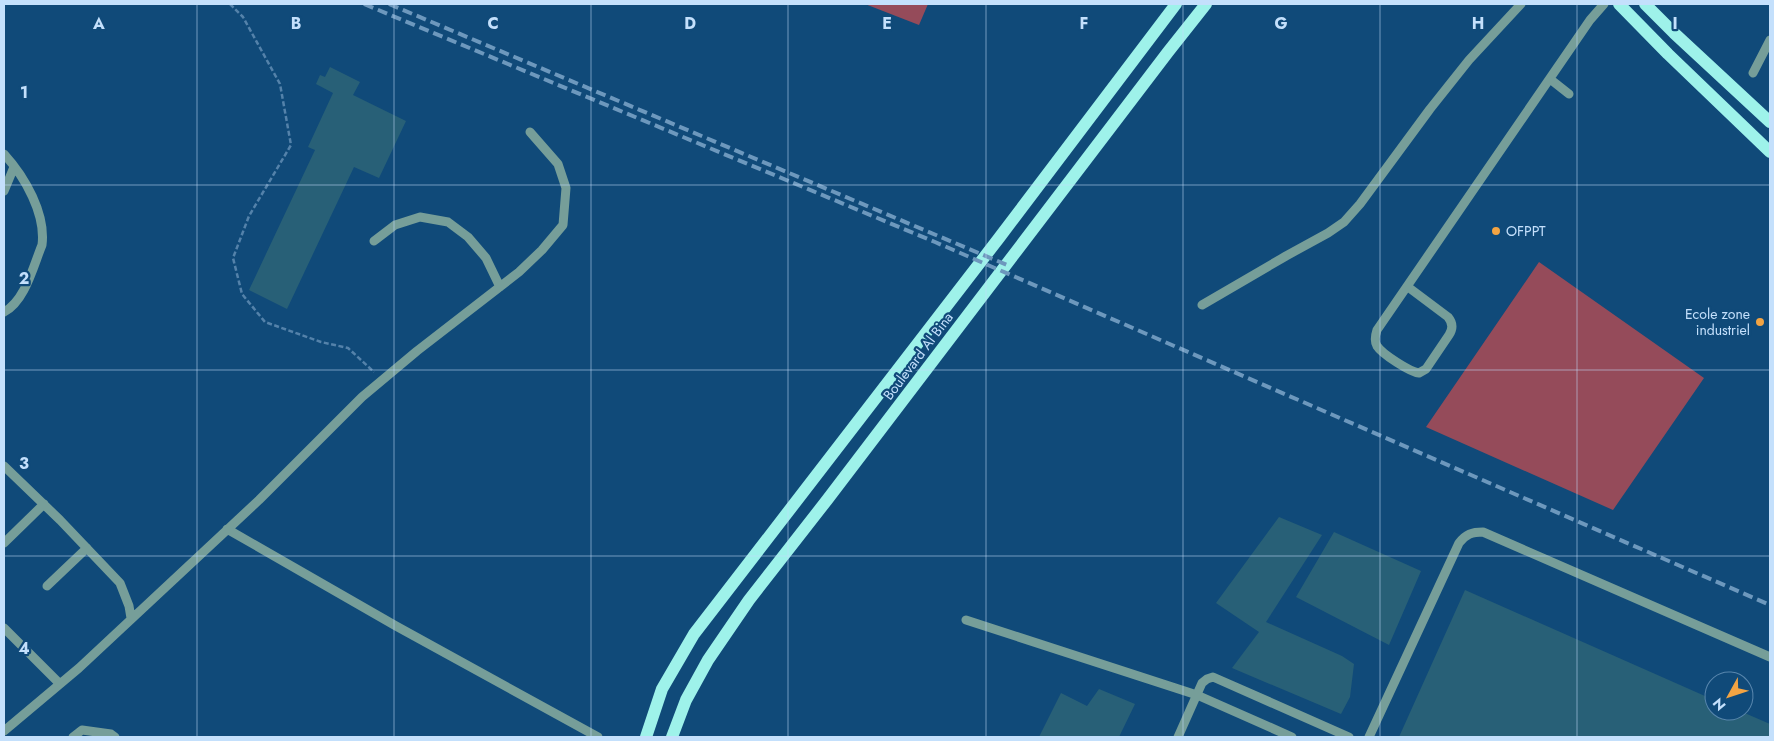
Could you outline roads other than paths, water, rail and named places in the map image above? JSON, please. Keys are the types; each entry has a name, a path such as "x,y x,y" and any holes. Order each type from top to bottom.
{"main road":[{"name":"Boulevard Al Bina","path":"646,737 662,689 694,634 999,238 1176,4"},
{"name":"Boulevard Al Bina","path":"672,737 686,700 704,668 749,600 1206,4"},
{"path":"1619,4 1770,152"},
{"path":"1645,4 1770,122"}],"street":[{"path":"1202,305 1344,222 1360,204 1430,109 1464,67 1521,4"},
{"path":"1408,287 1448,317 1452,324 1452,332 1426,369 1419,372 1410,370 1381,351 1375,338 1377,330 1590,20 1604,4"},
{"path":"1753,73 1770,40"},
{"path":"1550,79 1570,94"},
{"path":"4,731 60,684 227,529 362,397 417,351 519,272 542,250 563,225 566,188 558,164 530,132"},
{"path":"4,154 23,178 38,211 43,237 42,245 20,298 11,308 4,312"},
{"path":"4,191 14,166"},
{"path":"374,241 395,225 420,217 448,222 468,236 486,258 500,287"},
{"path":"4,466 44,504 120,583 129,606 131,618"},
{"path":"4,543 44,504"},
{"path":"227,529 396,626 598,737"},
{"path":"1369,737 1459,543 1469,533 1474,532 1483,532 1770,657"},
{"path":"47,586 87,548"},
{"path":"966,620 1197,695 1292,737"},
{"path":"4,628 60,684"},
{"path":"1178,737 1202,683 1207,679 1216,677 1349,737"},
{"path":"73,737 82,730 110,734 116,737"}],"railway":[{"path":"364,4 935,242 1770,605"},
{"path":"389,4 1007,265"}],"place":[{"name":"OFPPT","path":"1496,231"},
{"name":"Ecole zone industriel","path":"1760,322"}]}
